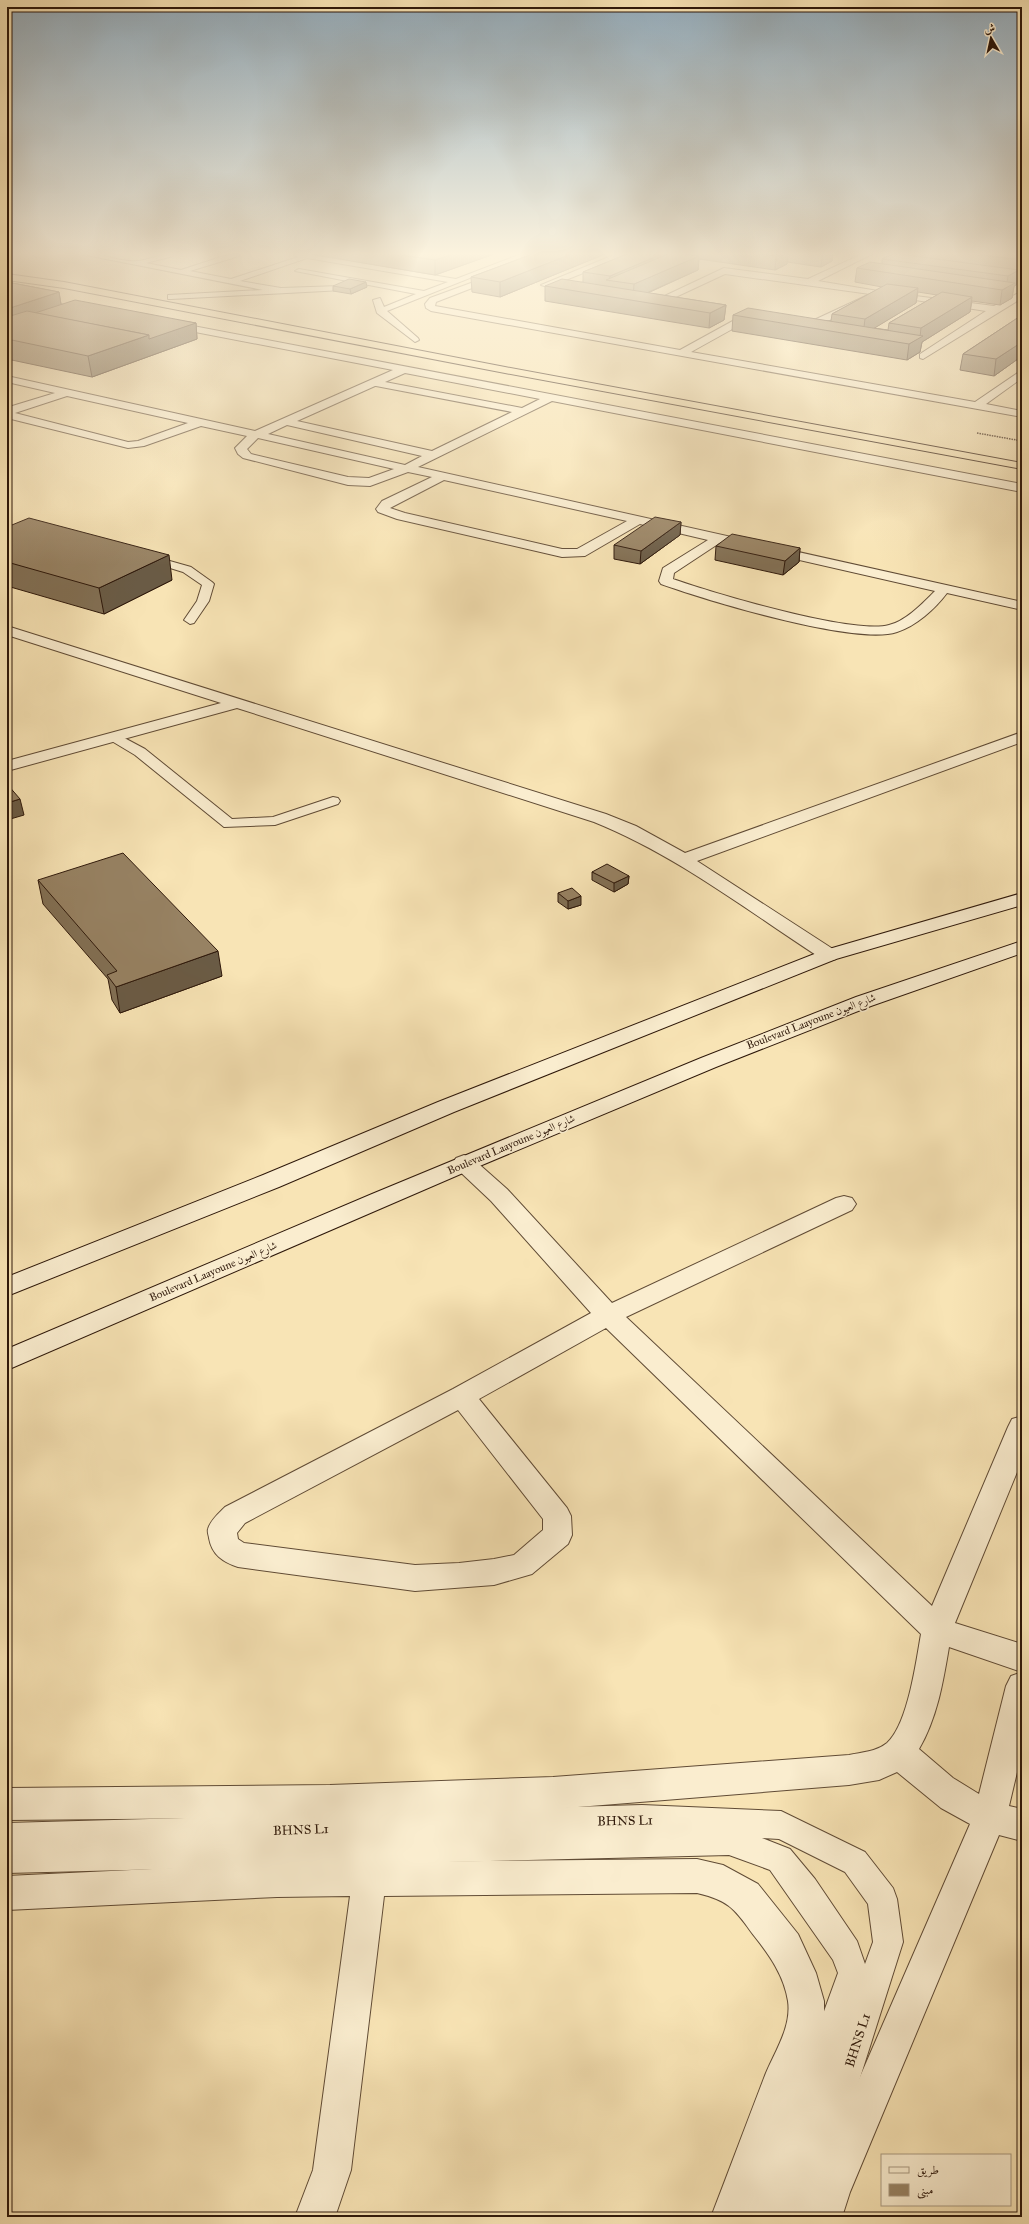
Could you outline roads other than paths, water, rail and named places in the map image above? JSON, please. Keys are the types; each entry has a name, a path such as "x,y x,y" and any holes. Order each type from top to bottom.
{"highway":[{"path":"442,358 1022,466"}],"street":[{"path":"343,358 1022,488"},
{"path":"715,358 977,406 1008,411 1020,409"},
{"path":"405,370 254,436 241,448 242,452 247,456 348,481 370,482 405,469 550,398"},
{"path":"977,406 1022,373"},
{"path":"8,380 1022,606"},
{"path":"376,383 522,411"},
{"path":"65,392 13,410 8,415 128,445 140,444 200,422"},
{"path":"286,422 432,455"},
{"path":"442,477 386,504 382,509 401,516 562,553 580,553 638,520"},
{"path":"719,538 668,571 666,581 688,589 838,627 869,631 892,630 934,603 944,588"},
{"path":"7,630 600,818 646,837 828,955"},
{"path":"7,766 238,702"},
{"path":"683,860 1022,737"},
{"path":"7,1287 278,1178 446,1107 828,955 1022,899"},
{"name":"Boulevard Laayoune شارع العيون","path":"7,1360 464,1163 811,1020 960,966 1022,947"},
{"path":"464,1163 499,1195 608,1315 937,1630 1022,1658"},
{"path":"462,1396 557,1516 558,1535 522,1565 473,1574 415,1578 238,1555 225,1546 222,1530 235,1515 462,1396 608,1315 844,1204"},
{"path":"7,1804 330,1801 553,1793 849,1770 879,1765 899,1754 913,1729 926,1695 937,1630 1022,1427"},
{"path":"822,2217 830,2192 1006,1821 1022,1686"},
{"path":"899,1754 948,1795 1006,1821"},
{"path":"7,1893 277,1880 697,1876 723,1882 746,1896 785,1947 798,1973 806,2001 806,2017 797,2048 783,2076 731,2217"},
{"path":"315,2217 332,2170 369,1880"}],"lane":[{"path":"137,556 177,565 200,575 208,584 203,601 190,620"},
{"path":"115,737 140,752 229,824 275,821 333,801"},
{"name":"BHNS L1","path":"7,1837 642,1819 780,1825 855,1862 882,1899 888,1942 799,2217"},
{"name":"BHNS L1","path":"7,1858 729,1841 780,1858 804,1890 846,1952 853,1973 766,2217"}]}
